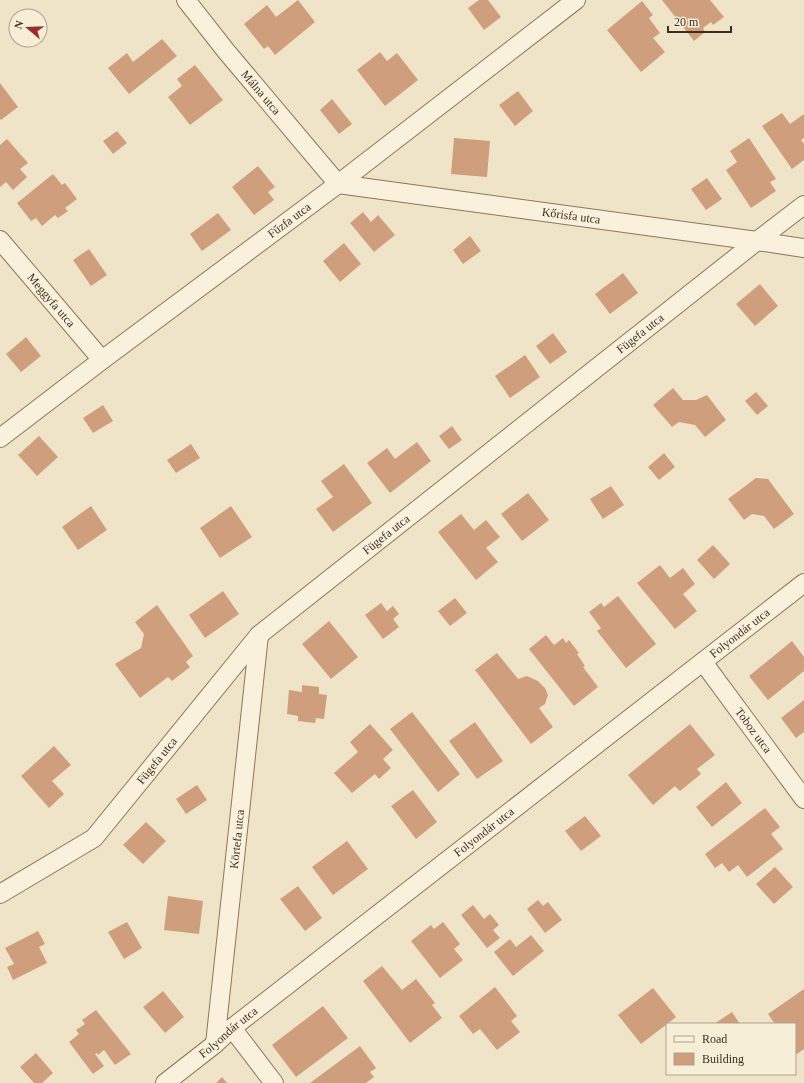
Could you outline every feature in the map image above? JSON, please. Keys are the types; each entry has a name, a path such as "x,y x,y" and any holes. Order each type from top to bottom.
{"street":[{"name":"Málna utca","path":"186,0 226,51 338,184"},
{"name":"Fűzfa utca","path":"0,438 338,184 566,3"},
{"name":"Kőrisfa utca","path":"338,184 804,248"},
{"name":"Fügefa utca","path":"0,894 94,838 259,635 804,205"},
{"name":"Meggyfa utca","path":"0,240 102,360"},
{"name":"Folyondár utca","path":"165,1083 215,1044 232,1028 804,583"},
{"name":"Körtefa utca","path":"215,1044 259,635"},
{"name":"Toboz utca","path":"703,662 804,799"},
{"path":"232,1028 274,1083"}],"building":[{"path":"298,0 315,22 275,55 268,46 264,49 244,24 267,5 276,17"},
{"path":"479,0 488,0 501,17 484,30 468,8"},
{"path":"662,0 710,0 724,17 713,25 711,22 703,28 705,32 694,41"},
{"path":"642,1 653,15 649,18 660,33 653,38 665,52 641,72 607,30"},
{"path":"162,39 177,56 129,94 108,68 127,53 133,62"},
{"path":"380,52 387,61 397,53 418,80 385,106 357,70"},
{"path":"195,65 223,100 190,125 168,97 182,86 177,79"},
{"path":"0,83 18,107 1,120 0,119"},
{"path":"518,91 533,111 515,126 499,105"},
{"path":"332,99 352,124 339,134 320,110"},
{"path":"782,113 790,124 804,114 804,138 801,140 804,144 804,160 792,169 762,126"},
{"path":"117,131 127,143 113,154 103,141"},
{"path":"454,138 490,141 487,177 451,174"},
{"path":"749,138 776,179 770,182 776,191 751,208 726,170 737,162 730,151"},
{"path":"7,139 28,163 20,169 27,177 13,190 6,182 0,187 0,145"},
{"path":"258,166 275,187 268,192 274,200 254,215 232,187"},
{"path":"53,174 62,185 65,183 77,199 65,208 68,211 58,218 55,215 42,226 36,218 31,221 17,203"},
{"path":"707,178 722,199 706,210 691,189"},
{"path":"363,212 371,222 378,215 395,235 374,252 350,223"},
{"path":"218,213 231,230 202,251 190,234"},
{"path":"470,236 481,251 463,264 453,250"},
{"path":"344,243 361,264 340,282 323,261"},
{"path":"89,249 107,275 91,286 73,260"},
{"path":"623,273 638,293 610,314 595,294"},
{"path":"760,284 778,306 755,326 736,304"},
{"path":"553,333 567,352 550,364 536,346"},
{"path":"26,337 41,356 21,372 6,354"},
{"path":"525,355 540,377 510,398 495,376"},
{"path":"673,388 683,400 696,400 707,395 726,420 705,437 695,425 679,422 672,427 653,405"},
{"path":"756,392 768,406 757,415 745,401"},
{"path":"103,405 113,421 93,433 83,418"},
{"path":"452,426 462,440 449,449 439,436"},
{"path":"39,436 58,457 37,476 18,455"},
{"path":"417,442 431,461 390,493 367,463 387,448 395,459"},
{"path":"191,444 200,458 176,473 167,460"},
{"path":"664,453 675,467 659,480 648,467"},
{"path":"344,464 372,503 333,532 316,509 333,497 321,481"},
{"path":"756,478 768,479 794,514 774,529 764,516 752,514 744,520 728,499"},
{"path":"611,486 624,505 603,519 590,499"},
{"path":"528,493 549,520 522,541 501,514"},
{"path":"91,506 107,530 78,550 62,527"},
{"path":"231,506 252,537 220,558 200,528"},
{"path":"461,514 474,530 486,520 500,537 486,548 498,562 476,580 438,532"},
{"path":"713,545 730,564 714,579 697,560"},
{"path":"660,565 670,578 683,568 695,584 683,594 697,611 675,629 637,583"},
{"path":"223,591 239,614 205,638 189,615"},
{"path":"618,596 656,644 626,668 597,631 601,628 589,612 601,603 604,607"},
{"path":"455,598 467,613 450,626 438,611"},
{"path":"381,603 387,611 393,606 399,614 393,619 399,627 383,639 365,615"},
{"path":"157,605 193,656 186,662 190,667 172,681 168,677 140,698 115,664 141,648 144,634 135,622"},
{"path":"329,621 358,657 331,679 302,644"},
{"path":"546,635 554,645 563,638 566,643 569,640 579,653 577,654 585,666 583,667 598,687 574,706 529,649"},
{"path":"792,641 804,657 804,671 768,700 749,676"},
{"path":"497,653 518,679 527,676 538,681 545,688 548,695 545,704 539,708 553,727 531,744 475,670"},
{"path":"302,685 319,687 319,694 327,695 324,719 316,718 315,723 298,721 298,716 287,714 289,690 302,692"},
{"path":"804,700 804,732 796,738 781,718"},
{"path":"412,712 460,774 438,792 390,729"},
{"path":"475,722 503,761 477,779 449,741"},
{"path":"370,724 393,750 383,759 391,768 379,779 375,774 352,793 334,773 358,752 350,742"},
{"path":"690,724 715,755 697,769 701,774 680,791 675,786 653,805 628,775"},
{"path":"54,746 71,765 52,781 64,794 49,808 21,776"},
{"path":"726,782 742,803 712,827 696,807"},
{"path":"197,785 207,800 186,814 176,799"},
{"path":"413,790 437,822 416,839 391,806"},
{"path":"765,808 780,827 771,834 783,849 747,877 738,865 729,872 722,863 715,868 705,854"},
{"path":"585,816 601,836 581,851 565,831"},
{"path":"146,822 166,841 143,864 123,845"},
{"path":"347,841 368,869 333,895 312,867"},
{"path":"775,867 793,887 774,904 756,884"},
{"path":"298,886 322,918 305,931 280,899"},
{"path":"168,896 203,901 199,934 164,930"},
{"path":"538,900 543,906 548,902 562,920 545,933 527,909"},
{"path":"473,905 484,919 490,914 499,925 493,930 500,938 487,948 461,915"},
{"path":"127,922 142,948 124,959 108,932"},
{"path":"443,922 460,944 454,949 463,960 440,978 411,941 431,925 434,929"},
{"path":"38,931 45,944 39,947 47,963 13,980 7,967 14,964 5,948"},
{"path":"531,935 544,951 513,976 494,952 510,939 516,947"},
{"path":"382,966 402,990 416,979 435,1003 432,1005 442,1018 410,1043 363,981"},
{"path":"495,987 517,1016 511,1021 520,1032 497,1050 480,1029 473,1034 459,1016"},
{"path":"653,988 676,1017 666,1023 666,1025 641,1044 618,1015"},
{"path":"804,989 804,1049 797,1054 796,1053 796,1023 774,1023 768,1014"},
{"path":"163,991 184,1017 165,1033 143,1007"},
{"path":"323,1006 348,1038 296,1077 272,1045"},
{"path":"96,1010 131,1054 115,1065 104,1050 98,1055 97,1053 95,1054 104,1066 93,1074 69,1042 79,1034 76,1030 85,1024 82,1020"},
{"path":"732,1012 739,1023 716,1023"},
{"path":"360,1046 376,1068 370,1072 374,1077 366,1083 310,1083"},
{"path":"36,1053 53,1073 42,1083 34,1083 20,1067"},
{"path":"222,1077 227,1083 216,1083"}]}
